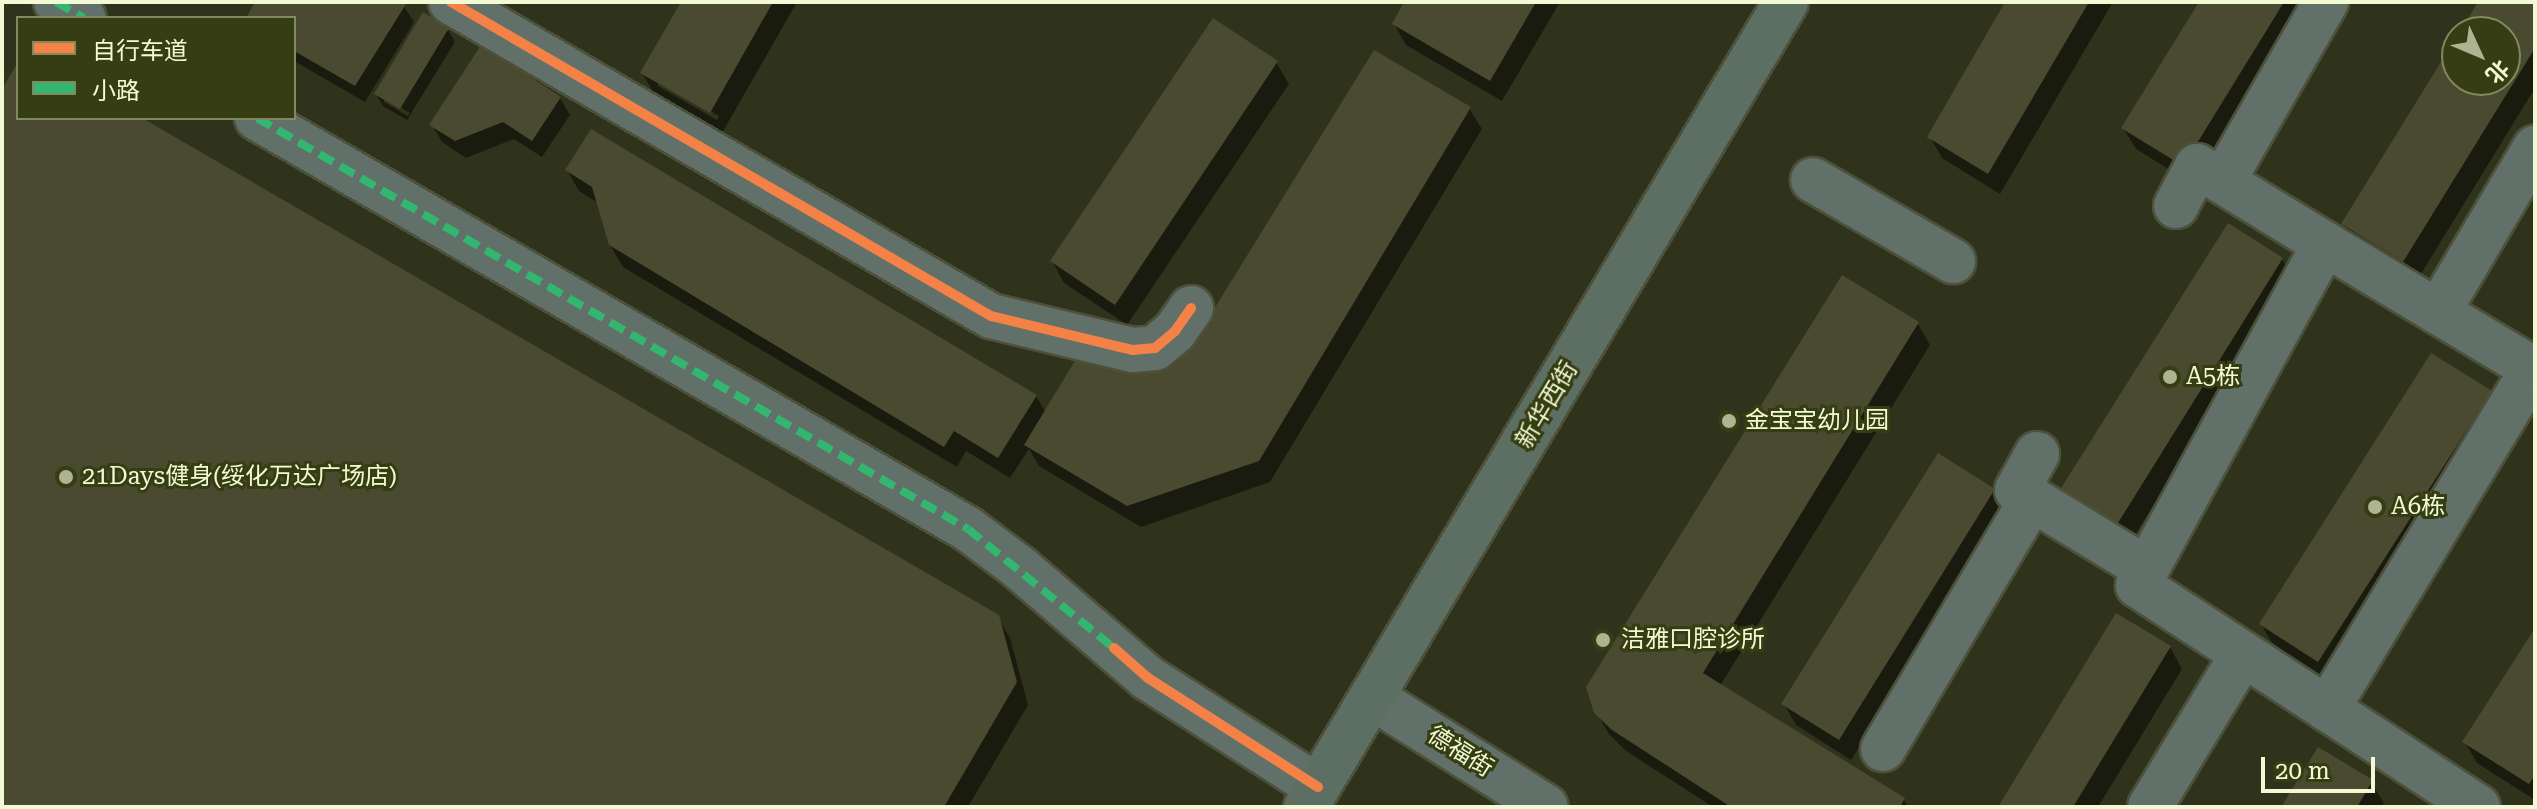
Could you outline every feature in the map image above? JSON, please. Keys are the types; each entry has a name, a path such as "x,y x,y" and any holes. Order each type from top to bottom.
{"main road":[{"name":"新华西街","path":"1312,797 1786,2"}],"street":[{"path":"56,2 80,16"},
{"path":"451,2 991,316 1133,350 1155,348 1175,331 1191,308"},
{"path":"2223,181 2326,2"},
{"path":"260,120 968,529 1148,678 1312,797"},
{"path":"2438,312 2535,148"},
{"path":"2176,206 2197,166 2534,369 2327,709"},
{"path":"1813,180 1953,261"},
{"path":"2325,244 2138,585 2327,709 2453,800"},
{"path":"2037,454 2017,490 2147,569"},
{"path":"1883,749 2032,499"},
{"path":"2150,807 2243,654"},
{"name":"德福街","path":"1373,698 1546,807"}],"building":[{"path":"255,2 406,4 355,86 296,52 296,16 247,16"},
{"path":"681,2 773,2 710,113 640,73"},
{"path":"1404,2 1536,2 1490,81 1392,24"},
{"path":"2005,2 2089,2 1988,174 1927,137"},
{"path":"2199,2 2284,2 2183,166 2121,128"},
{"path":"2478,2 2535,2 2535,48 2521,71 2521,16 2470,16"},
{"path":"423,12 449,28 400,109 374,94"},
{"path":"1213,18 1278,61 1115,305 1050,261"},
{"path":"481,45 561,97 532,141 503,122 455,141 429,125"},
{"path":"1374,50 1471,107 1259,461 1127,506 1024,445 1085,344 1140,367 1190,348"},
{"path":"2441,62 2441,96 2505,96 2403,262 2341,224"},
{"path":"16,65 16,120 145,120 999,615 1017,682 944,807 2,807 2,89"},
{"path":"591,129 1037,395 998,458 954,431 944,447 609,245 592,187 565,170"},
{"name":"A5栋","path":"2228,223 2283,258 2113,531 2056,496"},
{"path":"1842,275 1919,322 1703,673 1905,798 1900,807 1731,807 1612,730 1594,713 1586,687"},
{"name":"A6栋","path":"2431,353 2492,391 2318,662 2259,624"},
{"path":"1938,453 1995,489 1839,740 1781,704"},
{"path":"2116,613 2171,646 2073,807 1998,807"},
{"path":"2535,628 2535,775 2529,784 2462,742"},
{"path":"2318,747 2373,780 2357,807 2281,807"}],"marked path":[{"path":"56,2 80,16"},
{"path":"260,120 968,529 1114,648"}],"cycle path":[{"path":"451,2 991,316 1133,350 1155,348 1175,331 1191,308"},
{"path":"1114,648 1148,678 1318,787"}],"place":[{"name":"A5栋","path":"2170,377"},
{"name":"金宝宝幼儿园","path":"1729,421"},
{"name":"21Days健身(绥化万达广场店)","path":"66,477"},
{"name":"A6栋","path":"2375,507"},
{"name":"洁雅口腔诊所","path":"1603,640"}]}
